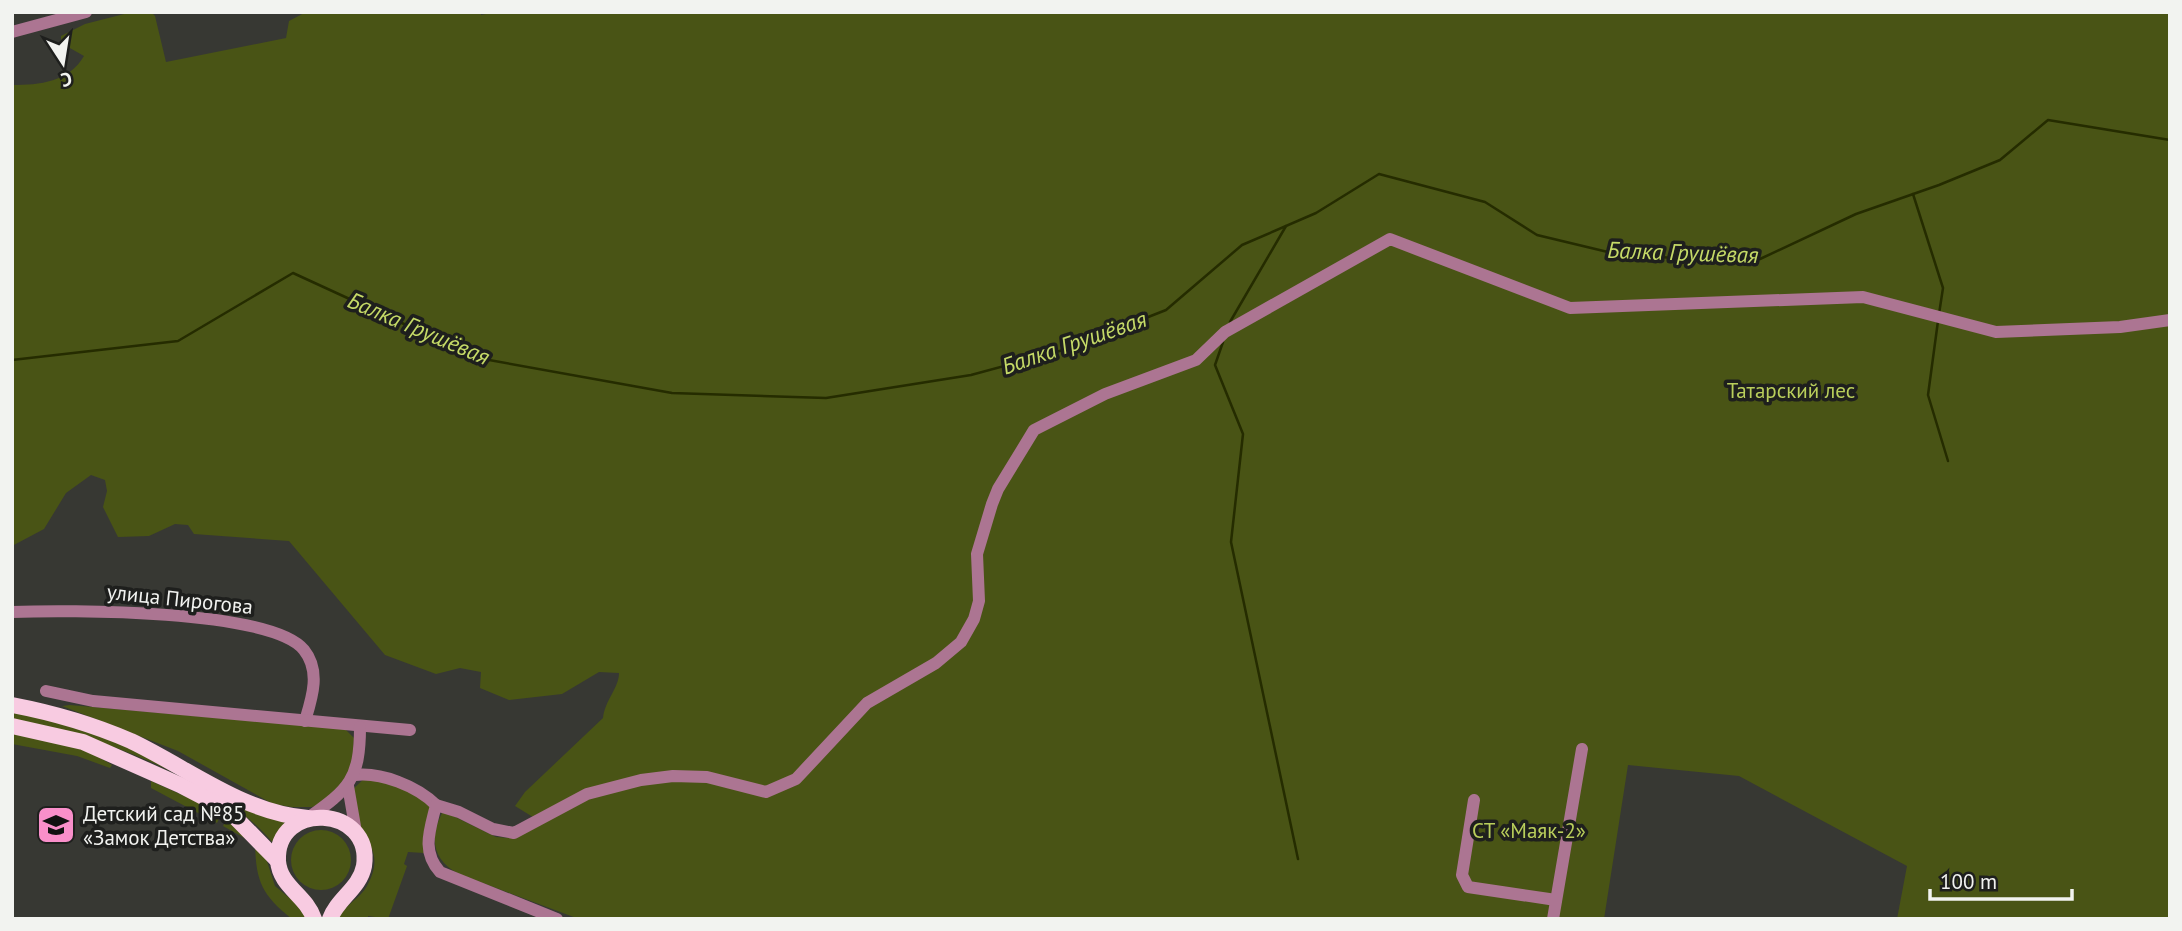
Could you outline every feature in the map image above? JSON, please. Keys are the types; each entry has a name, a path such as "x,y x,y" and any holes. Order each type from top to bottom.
{"main road":[{"path":"12,705 86,722 131,741 263,811 308,818 337,818 356,832 365,856 359,880 330,919"},
{"path":"12,726 83,742 180,785 228,810 278,861 285,881 300,896 314,919"},
{"path":"278,861 281,845 288,832 308,818"},
{"path":"300,896 327,902 351,890"}],"street":[{"path":"12,32 86,12"},
{"path":"308,818 352,781 366,774 387,778 436,805 459,812 493,829 514,833 587,794 641,780 673,776 708,777 766,792 796,779 867,703 936,663 961,642 974,620 979,601 977,554 995,497 1034,430 1105,394 1196,360 1225,332 1390,239 1570,308 1863,297 1996,332 2120,327 2170,320"},
{"name":"улица Пирогова","path":"12,612 150,613 261,629 292,640 304,649 314,667 313,693 305,721"},
{"path":"46,691 93,701 410,730"},
{"path":"356,832 352,781 360,753 360,727"},
{"path":"1553,919 1582,749"},
{"path":"1474,800 1462,875 1468,887 1556,900"},
{"path":"436,805 427,851 430,861 440,872 557,919"}],"green space":[{"name":"Татарский лес","path":"132,12 151,12 155,16 166,62 286,38 289,21 306,12 481,12 481,15 495,12 2170,12 2170,919 1897,919 1907,866 1739,776 1628,765 1604,919 579,919 459,874 438,855 436,830 443,811 496,837 509,838 541,822 515,806 525,792 603,718 619,673 599,672 562,694 509,700 480,688 481,672 460,668 436,674 385,655 289,541 194,534 188,525 175,524 149,536 118,537 103,507 107,491 105,480 91,475 66,493 44,529 12,546 12,85 43,83 62,77 78,65 84,56 61,43 61,36 85,24"},
{"path":"62,706 345,729 354,738 352,768 330,800 312,807 273,804 178,751"},
{"path":"12,708 90,729 285,822 272,842 251,821 223,800 189,780 77,734 12,720"},
{"path":"12,733 80,746 112,765 110,768 77,756 12,744"},
{"path":"366,777 412,791 431,806 424,853 408,852 404,864 407,866 388,919 368,916 368,919 338,919 364,891 375,864 371,846 354,813 352,802 352,790"},
{"path":"151,781 222,813 217,823 151,788"},
{"path":"228,817 262,846 275,886 305,911 309,919 292,919 267,895 259,878 255,844 223,826"},
{"path":"321,830 338,835 346,843 351,860 346,877 338,885 321,890 304,885 296,877 291,860 296,843 304,835"}],"waterway":[{"name":"Балка Грушёвая","path":"12,360 178,341 293,273 478,358 672,393 826,398 971,375 1067,349 1166,310 1242,245 1316,213 1379,174 1485,202 1537,235 1612,253 1673,258 1760,259 1856,214 2000,160 2048,120 2170,140"},
{"path":"1913,194 1943,288 1939,314"},
{"path":"1230,322 1286,226"},
{"path":"1938,321 1928,395 1948,461"},
{"path":"1223,342 1215,365 1243,434 1231,542 1298,859"}],"place":[{"name":"Детский сад №85 «Замок Детства»","path":"56,825"}],"park label":[{"name":"СТ «Маяк-2»","path":"1529,830"}]}
